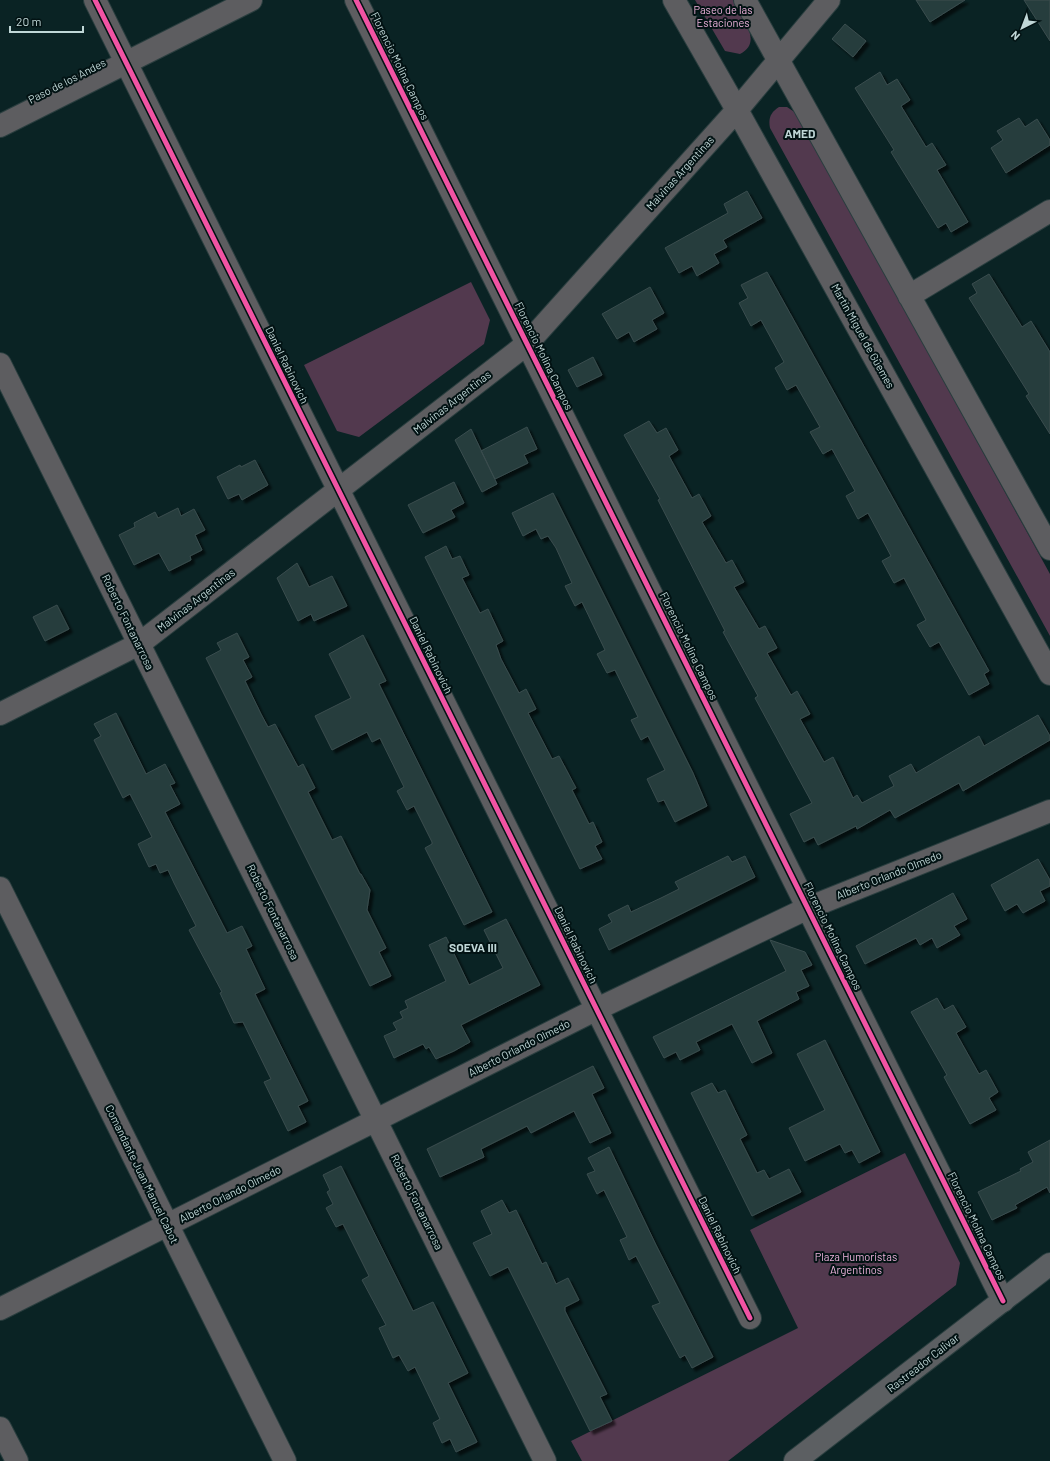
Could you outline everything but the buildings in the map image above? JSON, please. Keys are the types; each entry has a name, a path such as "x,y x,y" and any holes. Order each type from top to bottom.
{"main road":[{"name":"Rastreador Calivar","path":"795,1461 1050,1264"}],"street":[{"name":"Daniel Rabinovich","path":"95,0 750,1318"},
{"name":"Paso de los Andes","path":"0,126 251,0"},
{"name":"Florencio Molina Campos","path":"356,0 1003,1301"},
{"name":"Martín Miguel de Güemes","path":"674,0 737,110 1050,674"},
{"path":"745,0 1049,545"},
{"name":"Malvinas Argentinas","path":"0,714 139,644 527,344 737,110 829,0"},
{"path":"909,296 1050,211"},
{"name":"Roberto Fontanarrosa","path":"0,364 545,1461"},
{"name":"Alberto Orlando Olmedo","path":"0,1309 597,1009 808,908 1050,811"},
{"name":"Comandante Juan Manuel Cabot","path":"0,888 285,1461"},
{"path":"0,1428 17,1461"}],"green space":[{"name":"Paseo de las Estaciones","path":"695,0 733,0 748,28 750,43 747,49 740,54 725,51"},
{"path":"779,107 787,107 796,113 1050,574 1050,636 770,128 769,121 771,116"},
{"path":"471,282 490,320 484,344 359,437 337,431 304,365"},
{"name":"Plaza Humoristas Argentinos","path":"905,1153 960,1263 956,1285 728,1461 582,1461 571,1441 798,1328 750,1230"}],"cycle path":[{"path":"95,0 750,1318"},
{"path":"356,0 1003,1301"}],"district":[{"name":"AMED","path":"800,134"},
{"name":"SOEVA III","path":"473,948"}]}
